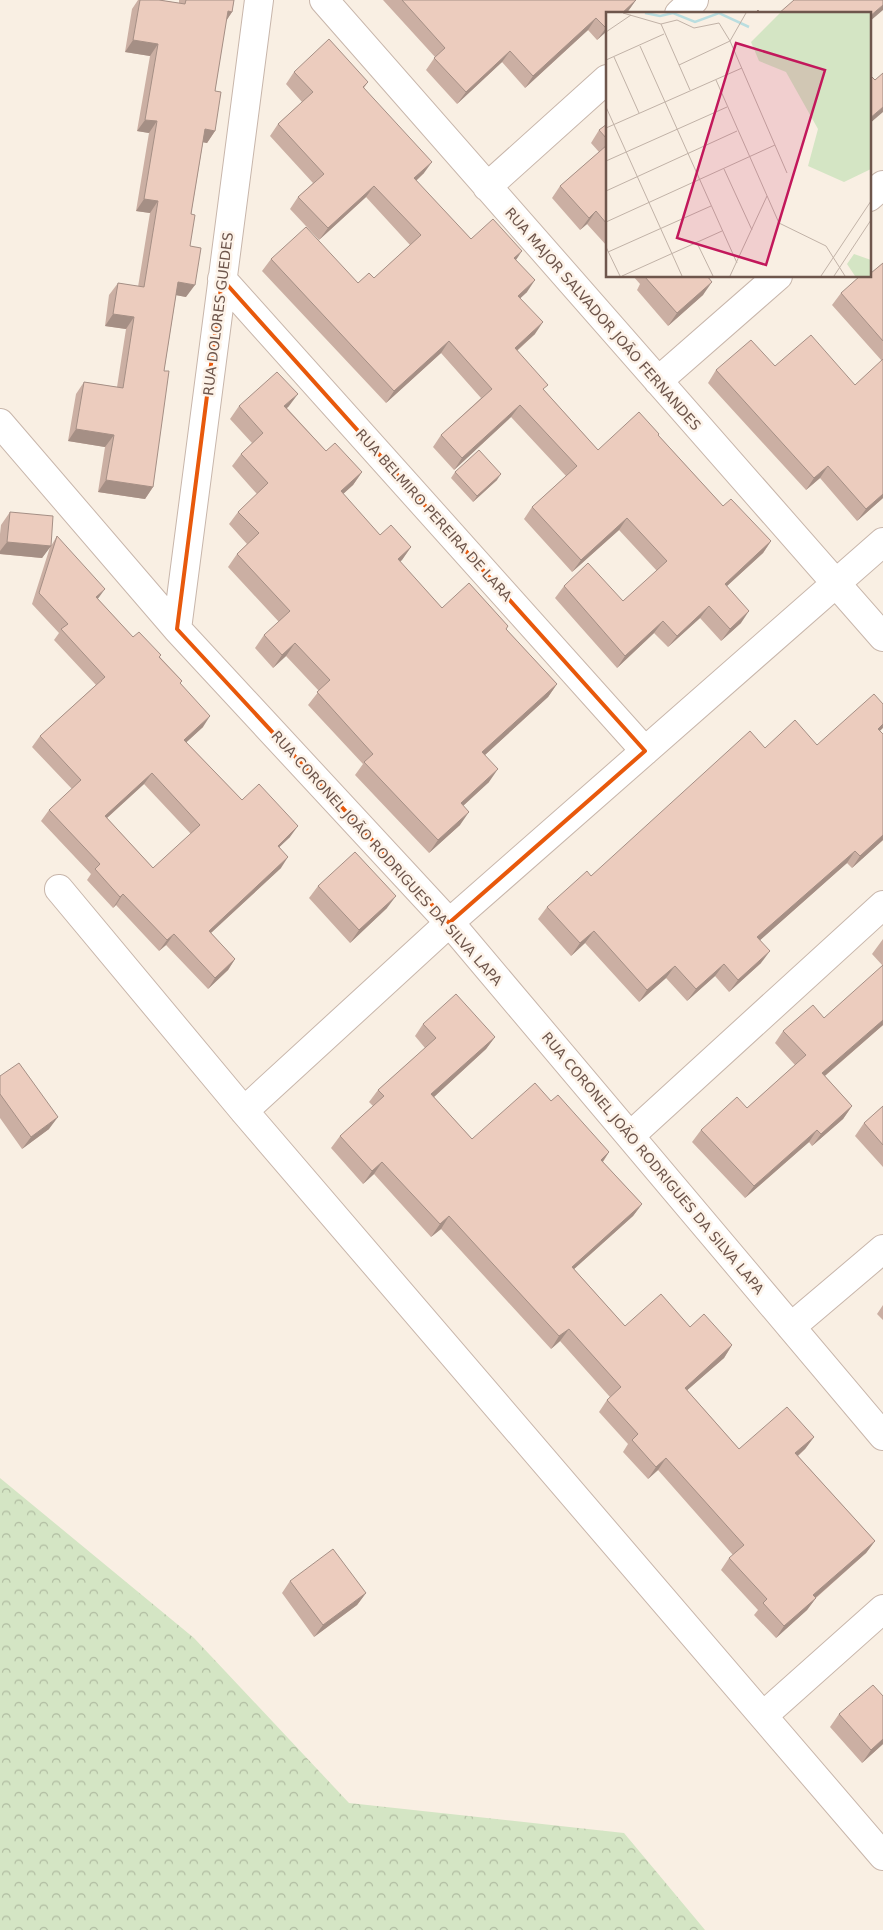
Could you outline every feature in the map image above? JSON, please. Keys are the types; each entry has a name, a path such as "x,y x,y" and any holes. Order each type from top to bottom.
{"street":[{"name":"RUA DOLORES GUEDES","path":"177,629 259,0"},
{"name":"RUA MAJOR SALVADOR JOÃO FERNANDES","path":"324,0 883,637"},
{"path":"487,187 606,80"},
{"path":"870,196 883,185"},
{"path":"658,381 776,278"},
{"name":"RUA BELMIRO PEREIRA DE LARA","path":"222,279 645,751"},
{"name":"RUA CORONEL JOÃO RODRIGUES DA SILVA LAPA","path":"0,423 177,629 449,923 883,1436"},
{"path":"244,1112 449,923 883,542"},
{"path":"59,889 244,1112 764,1715 883,1856"},
{"path":"630,1136 883,905"},
{"path":"791,1327 883,1249"},
{"path":"764,1715 883,1609"}],"highlighted area":[{"path":"222,279 645,751 449,923 177,629"}],"green space":[{"path":"0,1478 194,1638 349,1803 624,1833 705,1930 0,1930"}],"building":[{"path":"140,0 159,0 185,4 186,0 234,0 232,12 228,11 215,91 221,92 215,131 205,129 191,214 195,215 190,246 201,248 195,285 178,282 164,371 169,371 153,487 106,480 114,435 76,429 84,382 123,388 134,317 113,314 118,283 144,287 158,201 144,199 157,121 145,120 158,44 133,40"},
{"path":"402,0 636,0 623,12 606,12 606,28 596,18 533,76 510,51 466,92 434,58 445,48"},
{"path":"794,0 883,0 883,5 870,16 870,12 780,12"},
{"path":"329,39 368,82 363,87 432,162 414,178 471,239 493,219 522,251 514,258 535,280 518,296 543,322 515,348 548,385 543,389 598,450 639,412 723,506 731,499 771,541 725,584 749,611 730,629 709,606 677,636 663,621 625,656 564,586 588,563 623,601 667,561 627,518 581,560 532,507 577,466 520,405 462,458 441,435 492,389 449,341 394,391 271,259 306,227 358,283 369,273 374,278 421,235 374,186 328,228 298,197 324,174 278,124 313,92 294,72"},
{"path":"883,73 883,107 870,118 870,75 875,80"},
{"path":"606,125 606,138 599,130"},
{"path":"606,146 606,223 596,211 589,218 560,186"},
{"path":"883,263 883,341 841,293 858,278 870,278 871,273"},
{"path":"646,278 709,278 712,282 677,313"},
{"path":"811,335 855,385 883,359 883,494 866,509 828,466 814,478 716,370 751,340 775,366"},
{"path":"277,372 298,394 284,406 326,451 335,443 362,472 341,491 380,535 391,525 411,547 398,559 442,608 469,583 508,626 506,629 557,684 482,752 498,769 461,803 469,812 438,840 364,762 373,754 317,692 330,680 295,643 282,655 264,635 290,611 237,554 259,533 238,512 268,483 241,454 263,433 239,406"},
{"path":"479,450 501,474 477,496 455,472"},
{"path":"10,512 53,516 51,546 7,542"},
{"path":"57,536 105,589 96,597 133,637 139,632 161,655 159,657 182,681 180,683 210,716 184,740 242,800 259,784 298,826 278,846 288,857 209,931 235,959 215,978 174,934 167,940 123,894 120,897 95,869 100,864 49,810 81,780 40,736 105,677 61,629 68,624 39,593","holes":["152,773 200,825 153,868 105,816"]},
{"path":"874,694 883,704 883,724 878,729 883,734 883,835 860,856 855,851 757,937 770,951 738,980 724,964 696,989 675,966 647,990 594,931 580,943 547,907 587,871 591,876 750,731 765,748 795,720 817,745"},
{"path":"355,852 396,896 359,930 318,886"},
{"path":"883,965 883,1020 822,1073 852,1106 821,1134 817,1130 754,1186 701,1130 737,1097 747,1108 806,1055 783,1031 813,1005 824,1018"},
{"path":"456,994 495,1037 431,1094 472,1139 535,1083 551,1101 558,1095 609,1152 601,1160 642,1204 572,1267 625,1326 661,1294 690,1327 704,1314 732,1345 685,1388 739,1449 787,1407 814,1437 795,1453 875,1541 813,1595 816,1598 784,1626 763,1603 767,1599 729,1558 744,1545 666,1458 656,1467 632,1440 638,1434 607,1400 621,1387 569,1329 559,1336 449,1216 440,1224 382,1162 372,1171 340,1136 384,1096 378,1090 436,1038 423,1024"},
{"path":"19,1063 58,1117 31,1137 0,1094 0,1076"},
{"path":"883,1106 883,1145 864,1123"},
{"path":"333,1549 366,1593 323,1625 290,1581"},
{"path":"873,1685 883,1696 883,1739 871,1750 839,1714"}]}
